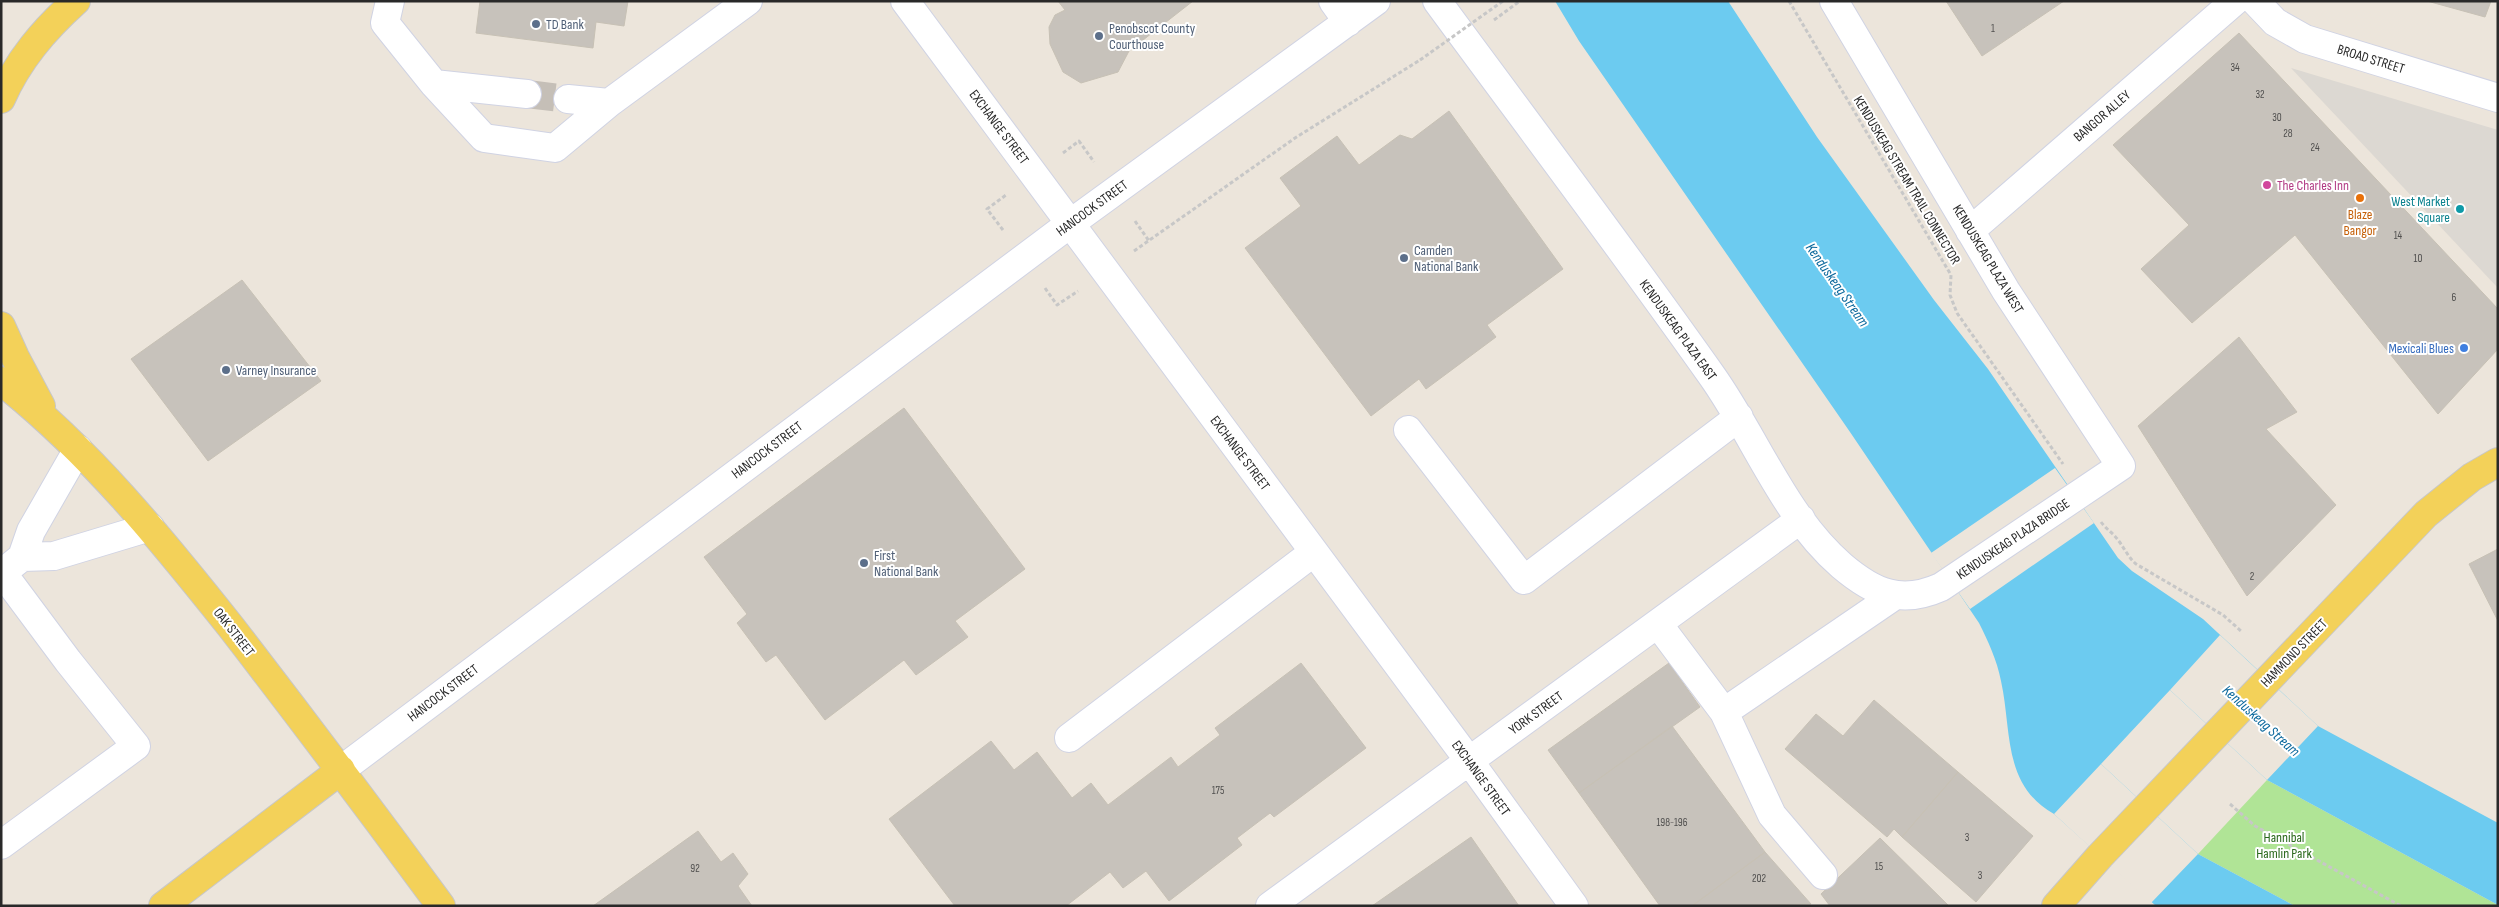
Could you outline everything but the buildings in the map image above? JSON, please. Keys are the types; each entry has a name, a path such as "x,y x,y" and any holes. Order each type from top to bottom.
{"main road":[{"path":"1,99 21,60 57,18 76,1"},
{"path":"1,326 28,384 69,440"},
{"name":"OAK STREET","path":"1,381 69,440 150,527 190,574 341,770 440,906"},
{"name":"HAMMOND STREET","path":"2056,906 2100,856 2426,514 2472,477 2498,462"},
{"name":"HANCOCK STREET","path":"163,906 341,770"}],"street":[{"path":"390,1 385,23 434,84 484,138 555,148 609,103 748,1"},
{"name":"EXCHANGE STREET","path":"904,1 1071,223 1470,762 1574,906"},
{"name":"HANCOCK STREET","path":"341,770 1071,223 1341,12 1376,1"},
{"name":"KENDUSKEAG PLAZA EAST","path":"1437,1 1712,377 1739,417 1801,519 1817,540 1842,566 1869,585 1894,596 1919,595 1930,592 1951,581"},
{"name":"KENDUSKEAG PLAZA WEST","path":"1834,1 2006,291 2121,466 2075,496"},
{"name":"BANGOR ALLEY","path":"1970,231 2235,1"},
{"name":"BROAD STREET","path":"2255,1 2275,22 2305,39 2498,98"},
{"path":"434,84 528,94"},
{"path":"568,99 609,103"},
{"path":"1408,430 1524,580 1739,417"},
{"path":"9,567 31,531 69,440"},
{"name":"KENDUSKEAG PLAZA BRIDGE","path":"1951,581 2075,496"},
{"name":"YORK STREET","path":"1270,906 1801,519"},
{"path":"9,567 54,556 150,527"},
{"path":"1069,738 1314,552"},
{"path":"1,845 136,746 68,661 9,567"},
{"path":"1724,712 1894,596"},
{"path":"1658,624 1724,712 1772,815 1823,875"}],"path":[{"path":"1149,241 1295,138 1420,60 1503,1"},
{"name":"KENDUSKEAG STREAM TRAIL CONNECTOR","path":"1789,1 1951,275 1950,295 1958,314 2067,469"},
{"path":"2096,515 2106,530 2117,538 2128,557 2136,564 2223,615 2241,631"},
{"path":"2230,804 2255,826 2401,906"}],"green space":[{"name":"Hannibal Hamlin Park","path":"2267,780 2498,906 2295,906 2198,854"}],"shaded area":[{"name":"West Market Square","path":"2291,68 2498,130 2498,288"}],"water":[{"name":"Kenduskeag Stream","path":"1555,1 1728,1 1817,137 1934,300 1988,369 2118,558 2132,571 2203,619 2318,726 2498,823 2498,905 2267,780 2170,690 2101,764 2198,854 2295,906 2156,906 2054,814 2037,802 2025,788 2017,772 2012,755 1999,673 1992,651 1979,623 1850,432 1579,41"}],"pier":[{"path":"2055,468 2094,523 1970,609 1931,553"},
{"path":"2220,635 2318,726 2267,780 2170,690"},
{"path":"2101,764 2198,854 2151,903 2054,814"}],"tunnel":[{"path":"527,94 568,99"}],"place":[{"name":"TD Bank","path":"536,24"},
{"name":"Penobscot County Courthouse","path":"1099,36"},
{"name":"The Charles Inn","path":"2267,185"},
{"name":"Blaze Bangor","path":"2360,198"},
{"name":"West Market Square","path":"2460,209"},
{"name":"Camden National Bank","path":"1404,258"},
{"name":"Mexicali Blues","path":"2464,348"},
{"name":"Varney Insurance","path":"226,370"},
{"name":"First National Bank","path":"864,563"}]}
